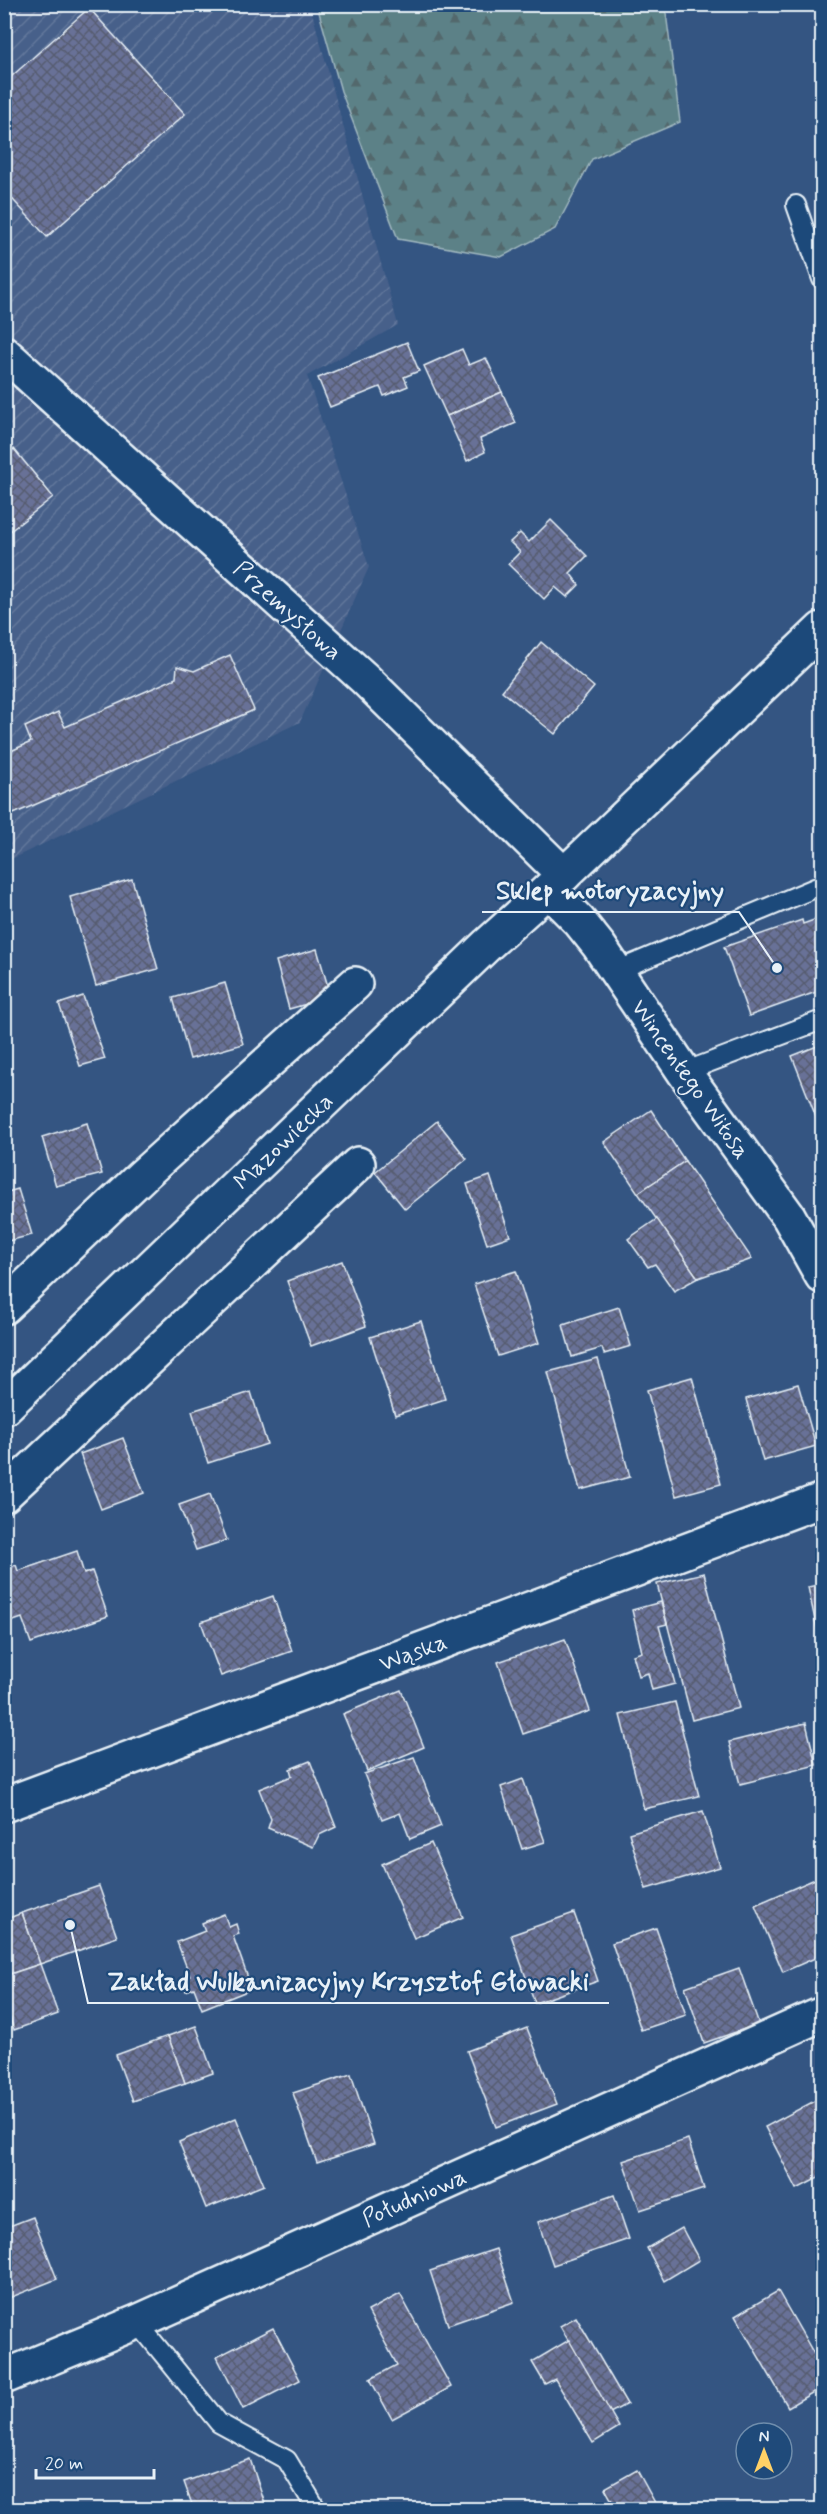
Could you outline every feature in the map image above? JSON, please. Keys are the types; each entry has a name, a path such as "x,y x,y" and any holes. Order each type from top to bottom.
{"street":[{"name":"Przemysłowa","path":"4,353 365,679 556,883"},
{"name":"Mazowiecka","path":"4,1408 822,629"},
{"name":"Wincentego Witosa","path":"556,883 579,921 616,970 684,1072 789,1217 822,1276"},
{"path":"4,1307 143,1175 355,984"},
{"path":"4,1495 358,1164"},
{"name":"Wąska","path":"4,1805 822,1500"},
{"name":"Południowa","path":"4,2377 137,2322 822,2014"}],"lane":[{"path":"796,205 822,279"},
{"path":"616,970 822,885"},
{"path":"684,1072 822,1020"},
{"path":"137,2322 219,2423 287,2460 317,2510"}],"shaded area":[{"path":"5,5 310,5 398,325 307,376 369,567 300,722 5,862"}],"green space":[{"path":"317,5 665,5 680,122 592,159 555,229 501,257 398,239 341,91"}],"building":[{"path":"89,8 185,114 47,237 4,190 4,83"},
{"path":"407,342 419,371 404,377 408,386 384,396 380,387 330,407 318,378"},
{"path":"462,349 469,365 486,358 502,392 447,416 424,366"},
{"path":"502,392 516,423 480,439 485,452 467,461 447,416"},
{"path":"14,449 53,497 4,536 4,457"},
{"path":"551,520 587,556 570,573 579,585 567,597 555,587 544,599 508,564 520,552 510,542 520,533 529,542"},
{"path":"541,642 594,687 555,734 502,691"},
{"path":"230,655 254,710 4,818 4,754 31,742 25,727 58,712 65,727 176,678 177,666 194,671"},
{"path":"132,879 158,969 96,986 70,897"},
{"path":"822,917 822,990 749,1016 724,947 802,920 803,924"},
{"path":"317,949 331,997 289,1009 276,961"},
{"path":"225,983 243,1044 190,1059 173,998"},
{"path":"83,996 105,1059 80,1066 59,1004"},
{"path":"822,1044 822,1120 818,1122 792,1056"},
{"path":"651,1110 685,1161 638,1193 604,1142"},
{"path":"437,1121 467,1159 405,1209 375,1172"},
{"path":"87,1123 102,1174 56,1186 42,1137"},
{"path":"685,1161 752,1259 698,1278 638,1193"},
{"path":"490,1176 510,1236 487,1244 467,1184"},
{"path":"18,1189 32,1235 4,1242 4,1193"},
{"path":"657,1219 698,1278 674,1291 655,1264 648,1267 628,1239"},
{"path":"342,1261 366,1326 311,1346 287,1281"},
{"path":"516,1271 539,1343 498,1356 474,1284"},
{"path":"619,1307 631,1346 604,1354 602,1348 572,1357 563,1325"},
{"path":"421,1321 445,1399 395,1415 370,1337"},
{"path":"598,1359 630,1477 580,1490 548,1372"},
{"path":"692,1377 721,1484 676,1496 647,1390"},
{"path":"798,1384 816,1446 763,1461 746,1399"},
{"path":"251,1392 267,1444 208,1463 192,1411"},
{"path":"123,1438 144,1493 101,1509 80,1454"},
{"path":"210,1494 227,1540 196,1550 179,1505"},
{"path":"77,1551 84,1574 92,1571 108,1616 31,1643 22,1618 5,1624 4,1569 16,1565 18,1571"},
{"path":"704,1573 739,1708 692,1720 657,1584"},
{"path":"822,1584 822,1653 808,1587"},
{"path":"273,1596 292,1651 221,1676 201,1622"},
{"path":"661,1602 667,1624 659,1626 675,1684 652,1690 648,1673 639,1676 633,1655 642,1652 632,1610"},
{"path":"565,1639 590,1711 523,1734 498,1662"},
{"path":"401,1690 424,1747 367,1771 343,1714"},
{"path":"675,1702 699,1796 644,1809 620,1715"},
{"path":"806,1723 816,1765 740,1784 729,1742"},
{"path":"414,1757 441,1826 410,1839 400,1813 382,1820 364,1774"},
{"path":"310,1761 336,1827 319,1835 313,1847 268,1828 271,1819 259,1789 292,1776 290,1769"},
{"path":"523,1779 545,1842 522,1849 501,1787"},
{"path":"703,1811 720,1867 646,1889 629,1833"},
{"path":"431,1843 463,1917 414,1938 382,1864"},
{"path":"822,1876 822,1955 783,1972 755,1905"},
{"path":"99,1886 117,1937 40,1964 22,1913"},
{"path":"22,1913 40,1964 4,1976 4,1920"},
{"path":"574,1913 598,1981 535,2003 511,1935"},
{"path":"224,1914 229,1927 236,1924 239,1934 233,1936 252,1989 202,2009 194,1988 186,1991 181,1979 190,1976 177,1942 205,1931 202,1923"},
{"path":"656,1928 686,2015 641,2030 612,1943"},
{"path":"40,1964 58,2014 14,2030 4,2002 4,1976"},
{"path":"739,1968 759,2024 704,2043 685,1987"},
{"path":"196,2026 213,2073 185,2083 168,2036"},
{"path":"527,2028 557,2104 496,2127 467,2051"},
{"path":"168,2036 185,2083 133,2101 116,2055"},
{"path":"351,2074 374,2144 317,2163 293,2093"},
{"path":"822,2097 822,2176 797,2189 765,2127"},
{"path":"236,2118 264,2185 206,2208 179,2142"},
{"path":"688,2139 704,2189 640,2210 623,2161"},
{"path":"614,2195 629,2239 553,2265 538,2222"},
{"path":"33,2217 57,2279 4,2300 4,2228"},
{"path":"682,2228 699,2260 664,2281 647,2248"},
{"path":"496,2249 514,2302 448,2325 430,2271"},
{"path":"778,2291 822,2368 822,2387 788,2407 735,2316"},
{"path":"400,2294 451,2387 392,2419 370,2379 397,2365 368,2311"},
{"path":"576,2317 627,2404 610,2413 560,2326"},
{"path":"273,2328 300,2380 243,2409 217,2357"},
{"path":"569,2340 619,2427 593,2443 555,2379 545,2384 532,2362"},
{"path":"250,2459 267,2510 194,2510 184,2482"},
{"path":"637,2470 659,2510 617,2510 605,2488"}],"place":[{"name":"Sklep motoryzacyjny","path":"777,968"},
{"name":"Zakład Wulkanizacyjny Krzysztof Głowacki","path":"70,1925"}]}
